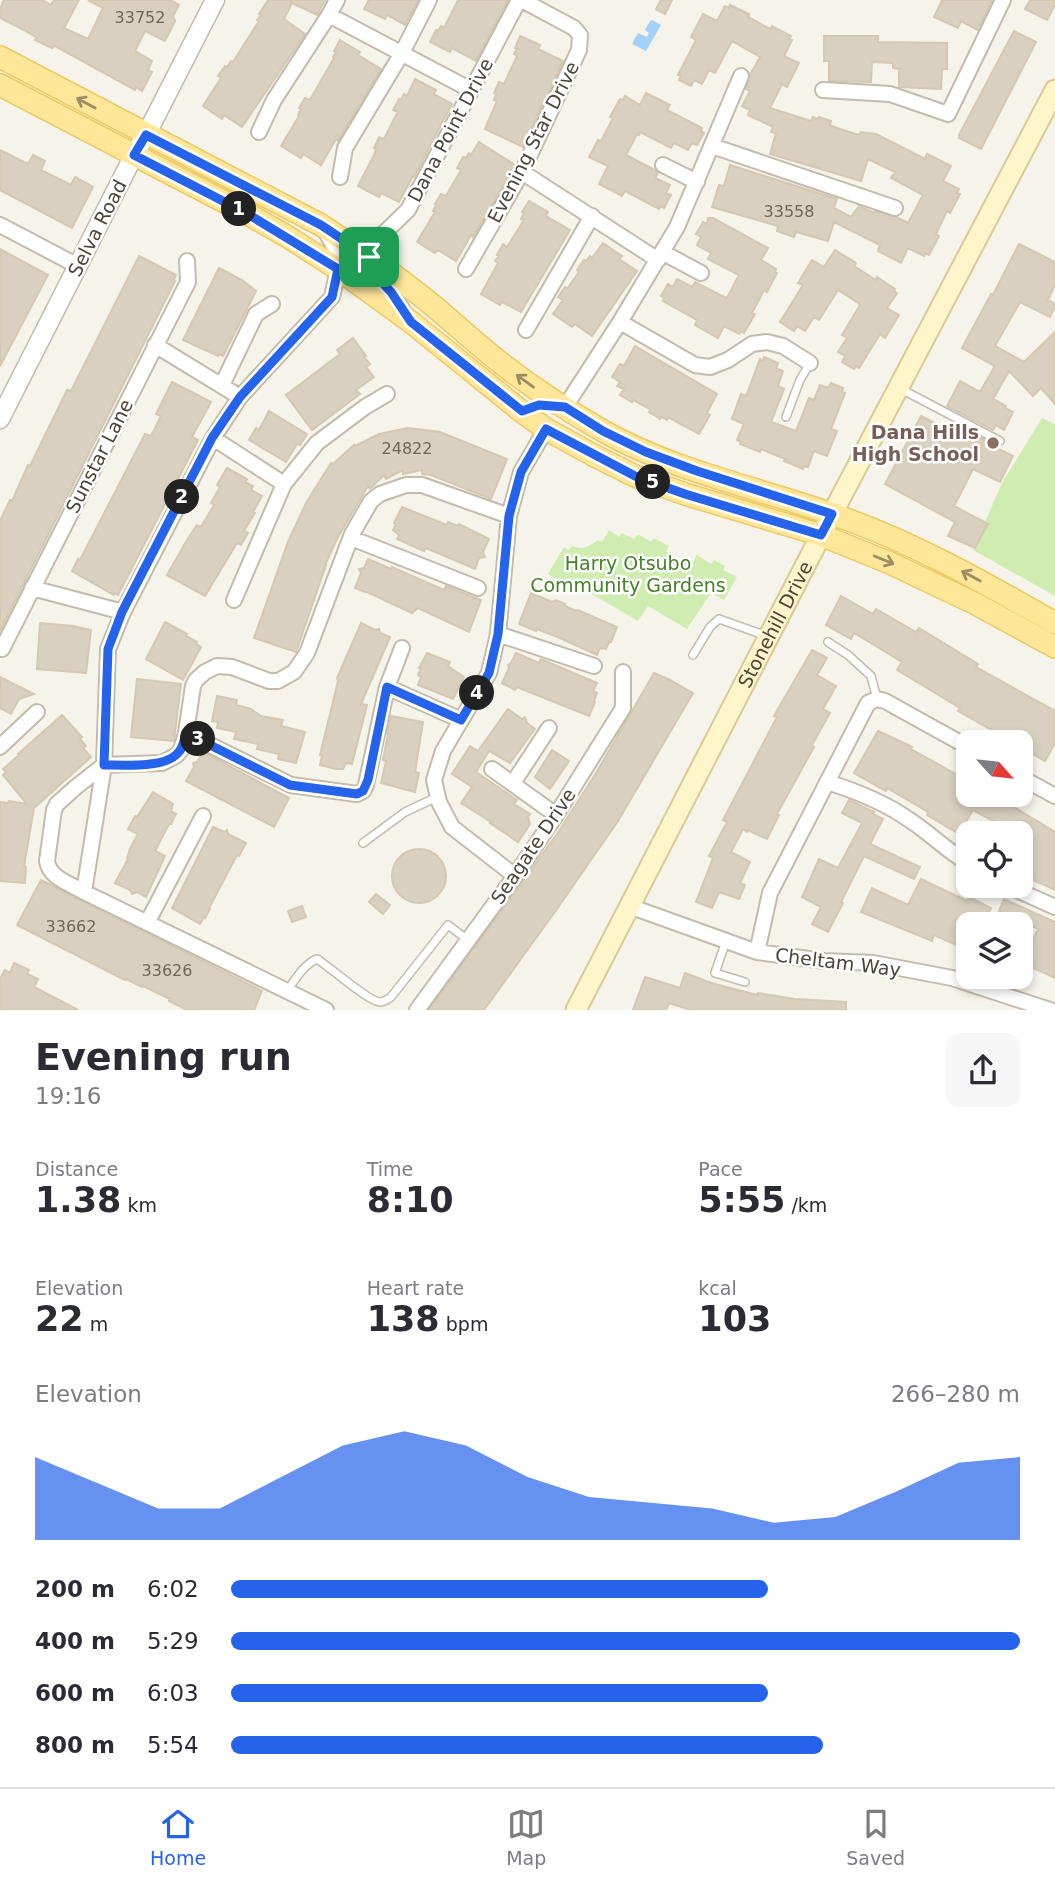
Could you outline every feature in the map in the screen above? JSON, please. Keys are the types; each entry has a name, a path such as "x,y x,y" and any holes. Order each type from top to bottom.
{"main road":[{"path":"0,57 321,225 424,299 502,364 603,431 646,452 697,471 832,514 881,533 956,568 1055,623"},
{"path":"0,85 246,213 338,269 411,322 546,429 635,476 821,535 931,581 1055,647"},
{"name":"Stonehill Drive","path":"576,1010 1055,90"},
{"path":"522,411 539,405 565,407"},
{"path":"546,429 561,426 603,431"}],"street":[{"name":"Selva Road","path":"0,419 5,396 78,267 215,0"},
{"path":"259,132 274,100 337,0"},
{"path":"340,177 345,148 429,0"},
{"name":"Dana Point Drive","path":"369,257 380,237 408,210 520,0"},
{"name":"Evening Star Drive","path":"466,269 522,172 579,50 580,35 574,28 520,0"},
{"path":"823,90 890,94 948,114 1003,0"},
{"path":"329,15 471,90"},
{"path":"565,407 677,227 741,76"},
{"path":"712,146 895,208"},
{"path":"663,165 697,182"},
{"path":"522,172 660,256 701,274"},
{"path":"526,330 592,216"},
{"path":"0,225 78,267"},
{"path":"84,892 104,765 108,649 122,612 212,438 240,397 332,297 338,254 321,225"},
{"path":"369,257 372,272 391,292 411,322"},
{"name":"Sunstar Lane","path":"2,649 188,282 187,261"},
{"path":"222,385 256,314 272,304"},
{"path":"620,322 695,365 710,367 728,360 752,344 767,342 783,346 810,363"},
{"path":"155,345 240,397"},
{"path":"234,600 284,484 317,443 387,394"},
{"path":"515,876 452,828 438,797 434,780 443,751 489,673 498,634 509,516 521,472 546,429"},
{"path":"212,438 284,484"},
{"path":"326,1010 54,875 48,869 47,859 55,807 104,765 162,763 171,760 181,750 196,680 211,668 228,665 275,681 288,677 307,653 351,538 371,501 380,494 405,485 422,485 509,516"},
{"path":"351,538 478,589"},
{"path":"32,588 122,612"},
{"path":"498,634 594,666"},
{"path":"186,733 290,785 357,794 363,791 368,780 387,687 402,648"},
{"name":"Seagate Drive","path":"416,1010 515,876 623,708 623,672"},
{"path":"387,687 461,720"},
{"path":"757,952 770,893 872,701 885,701 956,740"},
{"path":"0,747 37,712"},
{"path":"513,783 549,728"},
{"path":"492,769 556,815"},
{"path":"827,782 857,791 911,820 956,856"},
{"path":"1033,784 1055,796"},
{"path":"148,923 203,816"},
{"path":"1033,897 1055,907"},
{"name":"Cheltam Way","path":"629,906 757,952 824,961 873,963 952,978 1050,1010"}],"lane":[{"path":"786,417 800,380 810,363"},
{"path":"898,388 1000,441"},
{"path":"693,654 710,627 719,619 768,637"},
{"path":"828,642 848,655 871,676 872,701"},
{"path":"363,843 405,812 438,797"},
{"path":"287,991 311,962 317,959 369,998 385,1001 391,998 448,925 468,940"},
{"path":"726,941 715,973 745,982"}],"green space":[{"path":"1042,418 1055,424 1055,596 973,550 1002,483"},
{"name":"Harry Otsubo Community Gardens","path":"609,530 619,537 622,533 634,539 638,534 651,542 654,538 669,546 666,552 690,566 697,555 711,564 714,560 725,566 723,570 737,577 724,600 711,593 687,629 648,606 638,621 580,587 576,592 548,574 564,547 568,550 572,546 583,548 598,540 602,542"}],"water":[{"path":"652,20 661,25 646,51 632,44 638,33 647,37 649,33 645,30"}],"building":[{"path":"4,0 42,0 51,5 54,0 79,0 64,28 88,39 103,8 88,0 170,0 179,5 165,41 145,31 135,51 152,61 148,70 152,72 142,91 136,87 135,90 55,46 52,48 35,40 37,38 0,18"},
{"path":"268,0 325,0 317,15 292,3 284,19 305,34 242,127 224,115 222,119 203,106 221,78 218,76 225,66 233,62 259,21 259,14"},
{"path":"369,0 418,0 405,25 387,15 385,19 364,9"},
{"path":"458,0 508,0 476,61 452,48 450,52 430,42 436,30 441,26 444,28"},
{"path":"661,0 672,0 665,14 656,9"},
{"path":"942,0 992,0 978,30 961,21 958,28 934,17"},
{"path":"1030,0 1055,0 1047,20 1025,9"},
{"path":"730,5 770,29 772,26 791,36 789,39 792,40 784,56 799,63 787,87 782,84 770,108 811,121 813,117 819,117 831,121 830,125 859,135 861,132 876,134 925,159 927,154 951,166 943,181 959,189 957,193 960,194 950,213 947,211 929,255 926,253 924,256 908,248 901,263 878,251 880,245 834,222 828,241 796,232 794,237 777,231 778,226 712,207 719,185 724,186 730,165 837,199 834,208 851,217 859,206 908,223 923,195 891,178 895,172 868,159 861,181 770,154 776,133 771,132 773,127 748,115 750,110 742,106 750,91 746,89 750,75 760,57 732,41 715,73 709,70 702,84 694,80 691,86 679,80 681,76 678,75 696,40 691,37 703,14 717,21 725,6 729,8"},
{"path":"1014,31 1036,42 981,149 959,138 959,135"},
{"path":"520,36 540,45 538,49 563,61 523,147 485,129 497,101 494,100 494,93 499,82 504,84 517,56 514,54"},
{"path":"824,36 878,36 878,42 947,43 947,69 942,69 941,89 899,87 899,69 893,68 893,63 872,62 871,82 829,81 829,61 824,61"},
{"path":"340,40 381,69 321,165 303,154 301,158 281,146 299,116 299,108 305,98 310,100 334,58 334,51"},
{"path":"415,79 436,90 434,94 452,104 399,202 381,193 379,197 358,186 374,155 379,137 384,139 398,112 393,110 404,94 407,96"},
{"path":"646,93 670,105 667,110 702,128 704,133 697,145 692,143 688,150 674,143 671,148 640,132 637,134 626,155 655,170 658,173 655,178 670,185 666,193 671,195 664,208 661,206 659,209 625,191 622,196 599,184 608,166 589,157 598,140 601,141 620,99 623,100 625,96 640,105"},
{"path":"479,142 515,165 456,261 417,242 435,212 435,204 441,194 446,196 461,170 457,168 463,157 466,158 469,153 471,155"},
{"path":"0,150 28,164 33,155 45,161 41,170 71,185 75,177 93,187 72,228 0,190"},
{"path":"529,201 548,212 546,216 570,230 521,312 502,302 500,305 481,294 498,263 495,261 503,244 507,247 524,220 521,219 524,213 522,212"},
{"path":"708,218 713,218 768,248 761,260 776,269 777,273 767,292 764,290 744,333 741,331 739,334 724,326 718,338 695,325 697,320 663,301 661,296 668,284 673,287 677,279 692,287 695,282 726,298 728,296 739,275 708,259 711,253 697,245 701,237 696,234 703,222 707,224"},
{"path":"603,243 622,256 619,259 637,271 592,336 553,314 563,300 558,297 579,272 577,270 584,260 590,256 592,258"},
{"path":"1019,244 1055,262 1055,285 1048,300 1055,306 1050,317 1020,302 995,346 1024,362 1055,332 1055,404 1041,388 1033,396 1009,371 993,399 1013,412 1004,430 996,425 993,430 947,406 960,381 980,392 995,366 962,348"},
{"path":"0,249 48,275 0,366"},
{"path":"835,250 856,263 854,266 876,280 877,277 897,293 887,308 899,315 885,338 880,334 859,368 856,366 854,369 842,362 845,356 838,352 847,338 842,335 860,305 838,290 819,320 814,317 805,331 797,326 794,331 780,322 803,285 798,283 812,260 824,267"},
{"path":"139,256 176,275 175,281 0,631 0,521 67,390 71,391"},
{"path":"219,268 256,291 223,356 183,340"},
{"path":"353,338 366,356 364,357 370,364 366,367 374,377 356,390 360,394 312,430 286,395 340,354 337,350"},
{"path":"635,346 717,394 707,413 710,415 699,434 668,417 667,420 662,417 660,419 649,412 651,410 620,395 624,389 617,386 620,382 612,377 620,364 624,366"},
{"path":"764,357 778,363 776,368 783,371 778,386 784,389 771,422 796,431 809,398 814,400 820,385 828,388 831,383 843,388 842,392 845,393 831,429 837,431 827,456 814,451 808,467 804,466 803,469 761,449 760,452 740,444 737,440 744,424 732,419 741,394 746,396 760,359 763,361"},
{"path":"172,382 211,402 192,437 198,440 118,595 114,595 72,571 145,434 151,436 161,416 156,414"},
{"path":"269,411 307,434 286,462 249,440 256,428 259,430"},
{"path":"921,416 958,435 961,428 1013,456 1000,482 973,469 954,506 988,524 975,548 948,536 955,522 885,484"},
{"path":"408,428 440,432 507,459 491,499 431,475 422,474 422,470 403,474 403,470 386,479 384,475 370,489 368,486 338,537 325,565 296,652 254,638 288,542 306,503 331,463 354,445 379,434"},
{"path":"227,468 247,479 245,482 253,486 251,490 262,496 244,531 248,533 241,545 237,543 205,596 167,575 197,525 201,527 214,505 211,503 220,487 217,485"},
{"path":"402,507 447,525 448,522 458,526 459,524 489,539 483,552 485,557 479,558 475,569 397,539 399,535 393,530 396,524 394,523"},
{"path":"368,559 444,590 446,586 481,600 469,632 418,608 412,613 355,588 361,573 359,569 364,568"},
{"path":"531,593 552,602 556,600 617,627 611,642 606,649 600,648 597,655 560,638 519,624"},
{"path":"841,596 873,614 876,609 916,632 919,628 978,664 976,667 1055,711 1055,743 1045,761 1033,754 1033,730 992,730 897,670 902,662 854,633 851,639 826,625"},
{"path":"165,622 187,634 186,636 201,647 183,680 146,659"},
{"path":"40,623 91,630 86,673 37,669"},
{"path":"361,623 375,630 379,629 380,633 390,637 361,704 367,705 352,764 346,763 343,769 336,769 320,765 320,755 337,678"},
{"path":"812,650 827,658 817,675 836,686 823,709 830,713 777,814 779,815 767,839 743,829 731,852 750,862 740,883 745,885 739,899 719,892 712,908 696,902 713,858 709,856 727,822 723,820 777,717 774,716"},
{"path":"427,653 450,662 448,666 464,677 453,699 418,685 421,677 418,675 419,668"},
{"path":"516,653 539,663 541,659 597,683 593,691 597,693 595,702 589,716 502,683 508,665"},
{"path":"654,673 693,693 618,821 484,1010 429,1010 557,834"},
{"path":"0,677 34,694 19,699 11,714 0,708"},
{"path":"137,679 181,684 174,741 131,737"},
{"path":"217,696 237,700 236,705 251,709 261,716 283,720 281,726 305,732 296,763 278,759 279,754 257,749 258,744 234,739 236,732 217,728 218,722 212,721"},
{"path":"508,709 522,719 525,717 527,723 535,729 510,763 489,751 476,772 517,800 514,804 530,814 530,824 518,842 461,803 472,787 452,774 470,746 478,751"},
{"path":"62,715 82,737 80,739 86,746 83,748 91,757 34,808 24,866 25,883 0,881 0,802 27,804 3,775 6,772 3,769"},
{"path":"391,716 423,722 415,772 419,773 415,792 381,783"},
{"path":"878,731 912,747 911,749 956,774 956,807 1014,807 1055,832 1055,890 1033,880 1033,821 993,821 973,810 967,821 956,821 956,832 887,788 886,791 854,773"},
{"path":"552,750 569,761 550,789 535,777"},
{"path":"203,752 289,798 274,827 186,781 194,767 193,763 197,762"},
{"path":"153,792 173,804 171,811 176,814 155,851 165,856 146,897 137,892 132,894 130,890 115,883 138,834 128,829"},
{"path":"849,800 883,819 870,844 920,867 914,879 864,856 828,932 812,924 821,907 802,897 819,859 838,868 862,823 842,813"},
{"path":"213,827 224,832 227,830 228,834 246,843 200,924 172,908"},
{"path":"419,849 438,857 446,876 438,895 419,903 400,895 392,876 400,857"},
{"path":"921,879 956,898 967,901 971,898 991,908 989,912 956,912 956,945 934,935 932,941 861,912 872,888 908,905"},
{"path":"41,880 262,991 254,1010 187,1010 169,1001 170,999 125,980 17,925"},
{"path":"376,894 390,905 383,914 369,902"},
{"path":"1004,899 1033,912 1001,912 999,911"},
{"path":"302,906 306,917 292,922 288,911"},
{"path":"1033,912 1055,922 1055,978 1033,968 1033,940 1038,929 1033,927"},
{"path":"14,963 29,970 27,974 38,979 34,987 78,1010 0,1010 0,979 5,970 10,973"},
{"path":"685,973 757,995 846,1002 846,1010 691,1010 669,1003 666,1010 633,1010 645,977 680,988"}],"place":[{"name":"Dana Hills High School","path":"993,443"}],"route":[{"path":"146,135 321,225 369,257 372,272 391,292 411,322 522,411 539,405 565,407 603,431 646,452 832,514 821,535 635,476 546,429 521,472 509,516 498,634 489,673 461,720 387,687 368,780 363,791 357,794 290,785 186,733 181,750 171,760 162,763 104,765 108,649 122,612 212,438 240,397 332,297 338,269 246,213 134,155 146,135"}]}
